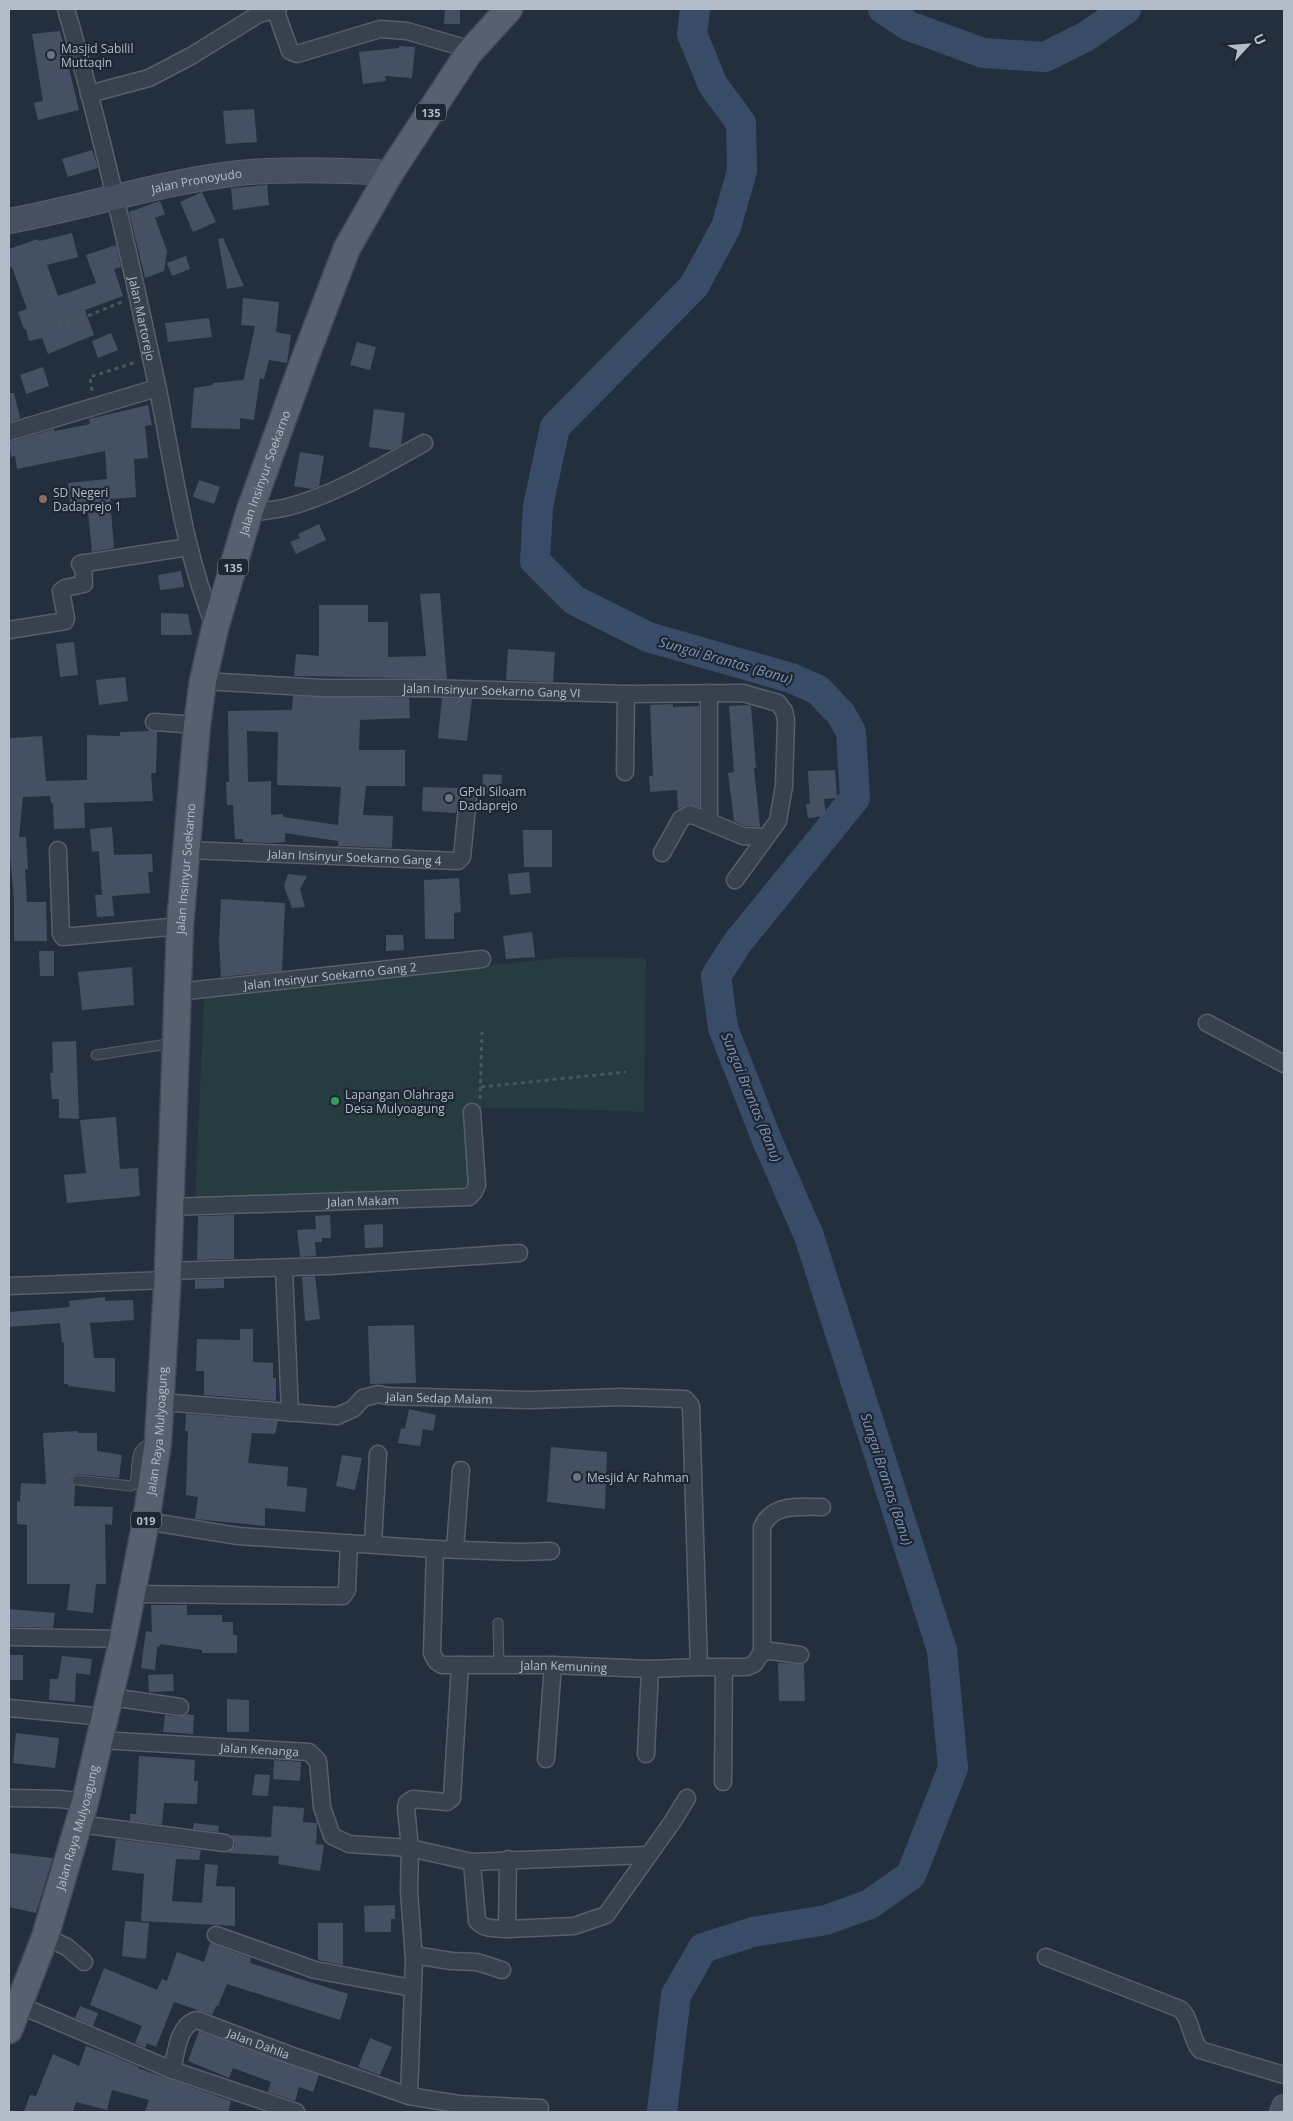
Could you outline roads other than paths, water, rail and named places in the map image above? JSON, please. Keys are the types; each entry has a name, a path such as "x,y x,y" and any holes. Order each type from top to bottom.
{"main road":[{"name":"Jalan Insinyur Soekarno","path":"177,992 186,850 197,725 203,681 215,628 249,513 347,248 390,173 472,50 506,11"},
{"name":"Jalan Pronoyudo","path":"9,221 162,186 240,173 338,170 390,173"},
{"name":"Jalan Raya Mulyoagung","path":"9,2030 45,1937 82,1813 123,1639 146,1521 162,1402 177,992"},
{"path":"1282,2112 1284,2107"}],"street":[{"name":"Jalan Martorejo","path":"66,9 116,198 138,295 188,547 201,594 215,628"},
{"path":"89,94 149,78 191,56 259,14 276,9 290,51 297,54 380,29 407,31 472,50"},
{"path":"9,432 157,388"},
{"path":"249,513 286,508 319,497 349,484 424,443"},
{"path":"9,630 65,620 61,591 64,588 84,584 82,564 188,547"},
{"name":"Jalan Insinyur Soekarno Gang VI","path":"203,681 314,688 427,688 626,694 743,693 778,702 786,720 783,794 778,821 766,837"},
{"path":"709,693 709,821"},
{"path":"626,694 626,772"},
{"path":"154,722 197,725"},
{"name":"Jalan Insinyur Soekarno Gang 4","path":"186,850 458,861 462,857 468,798"},
{"path":"662,853 684,816 690,814 709,821 729,832 743,836 766,837"},
{"path":"735,880 766,837"},
{"path":"58,850 61,934 63,937 180,926"},
{"name":"Jalan Insinyur Soekarno Gang 2","path":"177,992 482,959"},
{"path":"1207,1023 1284,1064"},
{"name":"Jalan Makam","path":"169,1207 469,1197 477,1185 472,1112"},
{"path":"9,1286 519,1254"},
{"path":"284,1268 290,1413"},
{"name":"Jalan Sedap Malam","path":"162,1402 337,1416 353,1409 363,1398 378,1394 530,1400 674,1398 685,1400 691,1406 699,1666"},
{"path":"373,1544 378,1454"},
{"path":"455,1549 461,1470"},
{"path":"800,1655 771,1651 762,1652 762,1528 766,1519 780,1509 822,1507"},
{"path":"146,1521 238,1536 435,1549 520,1552 551,1551"},
{"path":"132,1594 343,1596 347,1590 349,1543"},
{"name":"Jalan Kemuning","path":"435,1549 432,1654 436,1661 442,1665 553,1665 650,1669 699,1666 747,1667 754,1664 762,1652"},
{"path":"9,1637 123,1639"},
{"path":"409,2096 414,1956 409,1891 410,1848 406,1808 407,1803 413,1799 446,1802 453,1795 460,1665"},
{"path":"546,1759 553,1665"},
{"path":"723,1782 724,1667"},
{"path":"646,1754 650,1669"},
{"path":"9,1708 105,1718 180,1707"},
{"name":"Jalan Kenanga","path":"105,1718 309,1752 318,1761 322,1807 332,1836 349,1844 410,1848 472,1862 508,1859 648,1855"},
{"path":"9,1798 60,1799 82,1813 225,1843"},
{"path":"472,1862 477,1921 481,1926 507,1929 574,1926 606,1915 687,1798"},
{"path":"507,1929 508,1859"},
{"path":"216,1935 316,1970 412,1988"},
{"path":"45,1937 67,1947 84,1962"},
{"path":"414,1956 477,1962 502,1970"},
{"path":"1046,1957 1180,2009 1187,2017 1192,2036 1200,2050 1284,2075"},
{"path":"19,2005 172,2070 296,2112"},
{"name":"Jalan Dahlia","path":"172,2070 182,2033 187,2025 197,2020 290,2055 409,2096 458,2104 540,2108"}],"lane":[{"path":"96,1055 174,1043"},
{"path":"77,1480 130,1486 135,1483 138,1453 142,1446 158,1442"},
{"path":"498,1623 499,1665"}],"waterway":[{"name":"Sungai Brantas (Banu)","path":"662,2112 676,1995 703,1948 753,1932 826,1920 870,1904 911,1875 953,1768 942,1650 809,1236 767,1140 723,1028 716,976 738,942 855,798 851,732 841,714 818,690 791,678 648,637 574,600 535,561 538,506 555,427 694,286 726,227 742,171 741,123 713,85 692,34 695,9"},
{"name":"Sungai Brantas (Banu)","path":"883,9 909,26 983,53 1045,57 1085,37 1126,9"}],"place":[{"name":"Masjid Sabilil Muttaqin","path":"51,55"},
{"name":"SD Negeri Dadaprejo 1","path":"43,499"},
{"name":"GPdI Siloam Dadaprejo","path":"449,798"},
{"name":"Lapangan Olahraga Desa Mulyoagung","path":"335,1101"},
{"name":"Mesjid Ar Rahman","path":"577,1477"}]}
